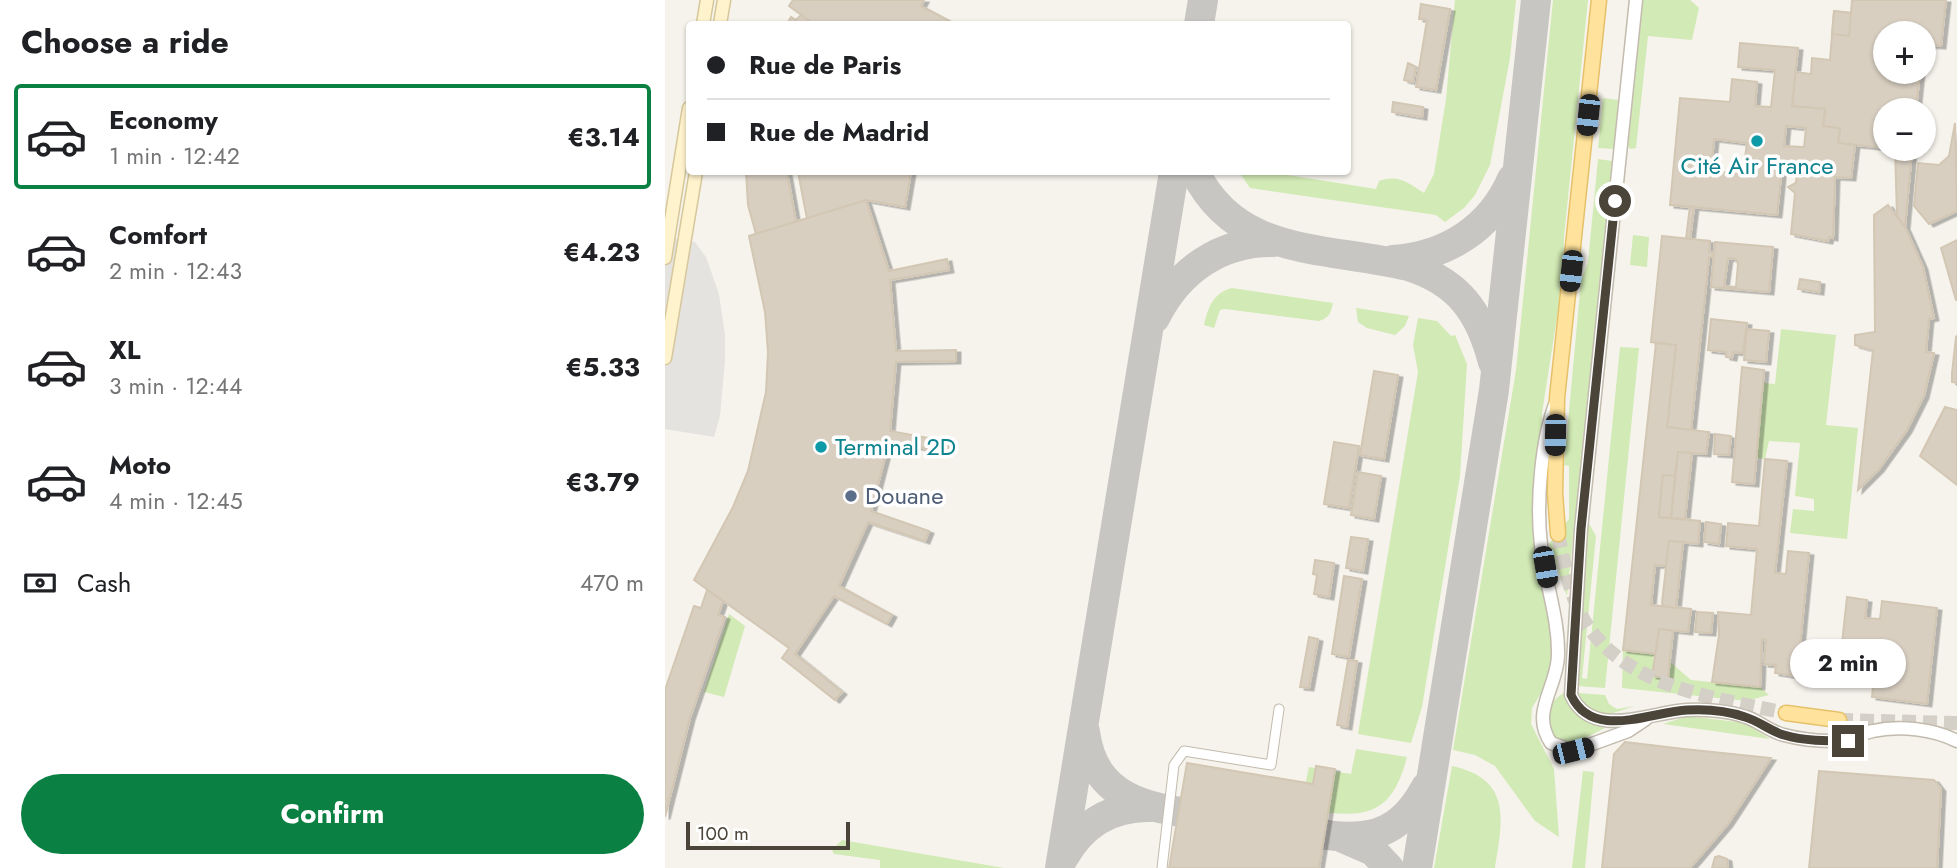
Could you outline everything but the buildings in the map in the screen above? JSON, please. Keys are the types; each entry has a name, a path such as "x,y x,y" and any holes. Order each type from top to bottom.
{"main road":[{"path":"704,21 707,0"},
{"path":"720,21 724,0"},
{"path":"1558,534 1555,493 1557,398 1599,0"},
{"path":"665,258 686,127"},
{"path":"665,358 696,175"},
{"path":"1786,713 1839,720"}],"street":[{"path":"1636,0 1581,529 1570,689 1576,706 1600,721 1647,718 1689,710 1733,714 1748,718 1783,735 1819,740 1848,741 1873,731 1939,732 1957,729"},
{"path":"1557,398 1548,421 1540,496 1541,544 1558,627 1558,666 1542,714 1542,724 1551,743 1573,751 1628,731 1647,718"},
{"path":"1162,868 1174,765 1184,751 1271,765 1279,709"},
{"path":"1939,732 1957,741"}],"green space":[{"path":"1455,0 1516,0 1510,58 1490,165 1475,195 1464,208 1445,222 1436,215 1250,188 1241,175 1287,175 1376,189 1379,181 1398,179 1424,193 1434,174 1446,99"},
{"path":"1553,0 1588,0 1564,237 1563,279 1542,413 1535,505 1536,553 1553,635 1554,661 1544,688 1532,708 1531,724 1554,769 1559,837 1535,821 1495,766 1475,755 1453,750 1516,370"},
{"path":"1643,0 1690,0 1699,8 1692,40 1648,36 1636,148 1630,149 1628,146"},
{"path":"1603,98 1618,100 1614,149 1598,148"},
{"path":"1598,159 1612,161 1567,596 1549,544 1569,519 1569,466 1564,465 1581,281 1588,262"},
{"path":"1633,235 1649,237 1647,267 1630,265"},
{"path":"1232,288 1333,303 1329,315 1319,321 1225,309 1220,310 1214,328 1204,325 1212,302 1220,293"},
{"path":"1356,308 1409,316 1405,326 1395,335 1367,328 1358,322"},
{"path":"1418,318 1437,321 1451,336 1455,335 1467,364 1460,476 1422,707 1411,743 1358,734 1418,372 1413,345"},
{"path":"1781,329 1836,335 1826,425 1858,428 1847,539 1790,533 1793,509 1814,511 1814,499 1795,496 1800,443 1769,441 1765,459 1756,458 1764,383 1775,384"},
{"path":"1620,347 1639,348 1605,688 1577,686 1587,520 1596,536 1582,678 1587,679"},
{"path":"729,614 745,626 724,697 704,692"},
{"path":"1623,650 1654,654 1652,676 1668,678 1670,662 1691,680 1760,687 1769,695 1746,701 1622,688"},
{"path":"1564,693 1571,707 1580,716 1605,728 1573,744 1553,736 1548,712 1557,697"},
{"path":"1578,693 1605,695 1609,704 1617,709 1635,706 1607,715 1587,707"},
{"path":"1688,716 1745,723 1770,739 1663,724"},
{"path":"1356,749 1407,757 1393,792 1383,803 1360,813 1308,810 1302,800 1309,767 1351,774"},
{"path":"1452,766 1471,772 1494,791 1501,818 1495,868 1434,868"},
{"path":"1583,771 1594,772 1585,868 1572,868"},
{"path":"842,840 1004,868 880,868 880,860 834,854 832,850"}],"shaded area":[{"path":"665,237 695,242 706,257 719,294 725,335 725,361 720,416 714,437 665,429"}],"taxiway":[{"path":"1200,21 1203,0"},
{"path":"1417,868 1494,390 1536,0"},
{"path":"1060,868 1174,175"},
{"path":"1197,175 1213,200 1235,220 1259,234 1287,244 1408,266 1441,281 1454,290 1474,314 1493,362"},
{"path":"1393,260 1431,253 1465,236 1492,212 1512,179"},
{"path":"1155,318 1176,286 1203,262 1236,247 1274,242"},
{"path":"1085,732 1091,757 1102,776 1116,790 1153,806 1218,818"},
{"path":"1285,828 1347,837 1366,836 1383,831 1398,822 1413,808 1426,787"},
{"path":"1064,857 1080,835 1100,819 1111,813 1151,807"},
{"path":"1343,838 1373,851 1389,868"}],"tunnel":[{"path":"1558,534 1568,580 1585,622 1603,644 1624,662 1675,687 1786,713"},
{"path":"1839,720 1957,723"}],"place":[{"name":"Cité Air France","path":"1757,141"},
{"name":"Terminal 2D","path":"821,447"},
{"name":"Douane","path":"851,496"}],"route":[{"path":"1615,201 1581,529 1571,695 1576,706 1585,715 1600,721 1647,718 1689,710 1733,714 1748,718 1783,735 1848,741"}]}
